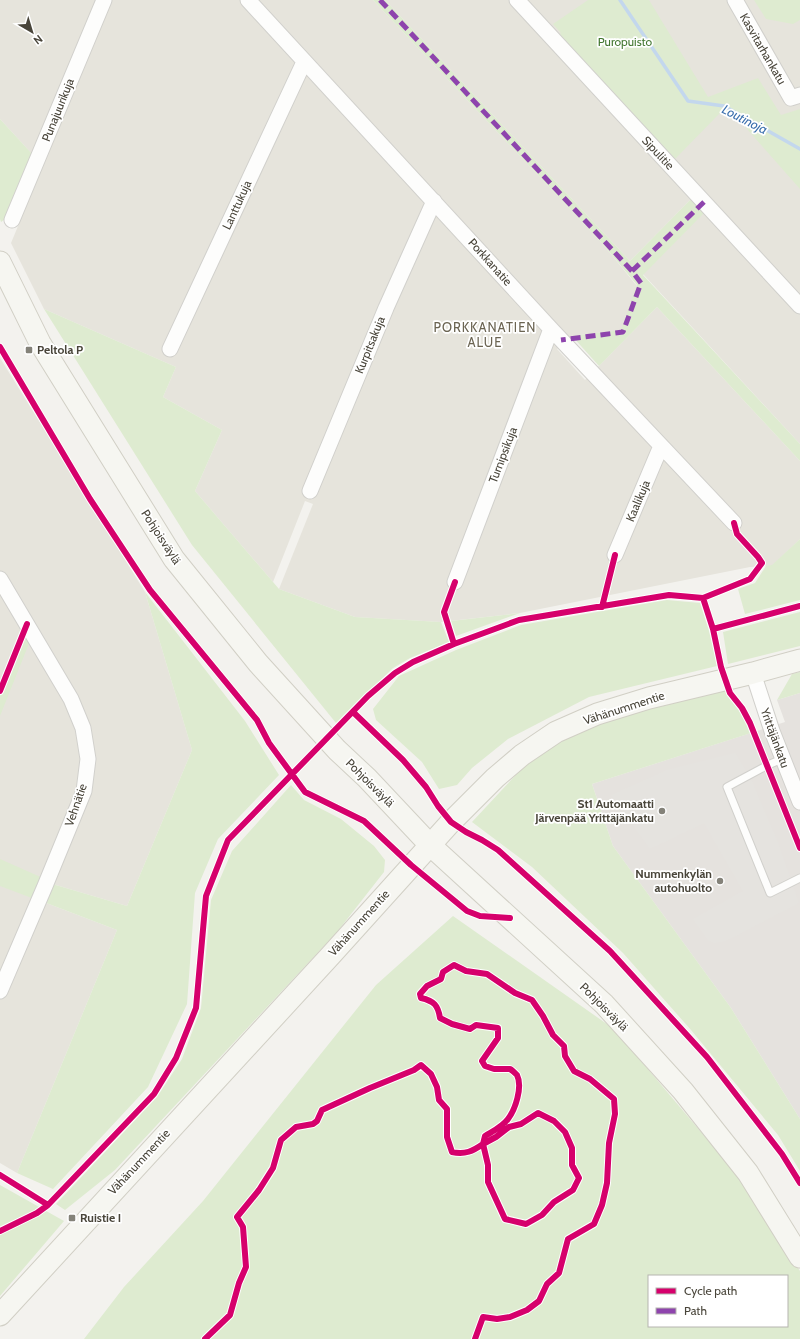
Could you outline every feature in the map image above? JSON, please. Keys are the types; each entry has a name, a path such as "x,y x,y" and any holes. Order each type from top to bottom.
{"main road":[{"name":"Pohjoisväylä","path":"0,262 40,343 174,559 258,664 337,750 367,778 430,845 604,1004 683,1091 748,1173 800,1257"},
{"name":"Vähänummentie","path":"0,1315 451,822 511,764 534,746 556,732 597,714 648,698 753,673 800,660"}],"street":[{"name":"Punajuurikuja","path":"12,220 104,0"},
{"name":"Porkkanatie","path":"248,0 551,329 734,523"},
{"name":"Sipulitie","path":"517,0 800,306"},
{"name":"Kasvitarhankatu","path":"735,0 796,97"},
{"name":"Lanttukuja","path":"170,348 304,62"},
{"name":"Kurpitsakuja","path":"310,491 386,308 434,201"},
{"name":"Turnipsikuja","path":"455,582 551,329"},
{"name":"Kaalikuja","path":"616,555 661,446"},
{"name":"Vehnätie","path":"0,579 71,699 84,728 88,759 84,790 0,991"},
{"name":"Yrittäjänkatu","path":"753,673 782,759 800,802"}],"lane":[{"path":"782,759 727,787 770,893 800,878"}],"shaded area":[{"path":"0,0 373,0 601,242 637,286 622,330 572,336 557,349 585,380 657,307 800,461 800,539 772,566 750,567 520,613 441,622 355,617 279,589 313,504 305,501 273,582 195,491 222,430 163,397 176,367 44,309 11,243 43,166 0,119"},
{"path":"385,0 800,0 800,444 643,274 703,213 691,199 630,261"},
{"path":"0,358 145,592 192,750 127,906 49,883 41,901 117,930 17,1173 0,1163"},
{"path":"800,693 800,1119 731,1008 613,846 592,784 785,722 777,700"},
{"path":"735,753 751,779 779,845 799,903 726,941 714,943 708,940 693,919 743,891 704,823 650,849 611,795 667,770"}],"green space":[{"path":"373,0 385,0 630,261 691,199 704,213 643,275 800,444 800,461 657,307 599,366 572,336 621,330 637,285 601,242"},
{"name":"Puropuisto","path":"588,0 649,0 708,97 758,78 781,115 800,109 800,189 740,121 721,112 675,159 671,155 668,158 556,36 561,33 553,24"},
{"path":"754,0 800,0 800,20 793,24 766,19"},
{"path":"0,119 34,156 8,217 1,222 0,219"},
{"path":"44,309 176,367 163,397 222,430 195,491 279,589 355,617 441,622 449,642 410,658 393,668 336,723 192,545"},
{"path":"800,539 800,600 745,614 738,589 755,583 766,566 772,565"},
{"path":"145,592 245,721 279,775 218,839 195,893 187,1004 148,1087 53,1189 17,1173 117,930 41,901 49,883 127,906 192,750"},
{"path":"667,600 700,603 709,631 717,666 589,697 508,739 472,768 457,785 439,789 422,762 376,720 373,709 399,676 456,650 521,625"},
{"path":"800,612 800,646 728,664 723,632"},
{"path":"520,613 456,636 451,621"},
{"path":"23,626 30,641 0,716 0,682"},
{"path":"800,672 800,693 777,700 792,674"},
{"path":"723,688 743,714 751,733 592,784 613,846 731,1008 800,1119 800,1171 778,1135 691,1030 623,953 532,867 472,822 525,765 584,726"},
{"path":"291,785 304,800 341,819 374,846 385,860 384,872 337,932 115,1170 65,1210 56,1204 157,1097 182,1059 201,1008 211,900 232,851"},
{"path":"0,859 45,879 37,900 0,886"},
{"path":"453,916 614,1029 739,1177 800,1271 800,1339 84,1339 124,1287 203,1201 376,985"},
{"path":"0,1185 64,1221 0,1296"}],"waterway":[{"name":"Loutinoja","path":"620,0 688,101 724,106 800,149"}],"marked path":[{"path":"380,0 632,271 641,283 623,332 561,340"},
{"path":"632,271 704,202"}],"cycle path":[{"path":"0,347 90,499 150,590 257,720 269,743 305,792 364,821 411,865 467,911 480,916 510,918"},
{"path":"703,598 750,579 762,563 737,534 734,523"},
{"path":"602,607 615,555"},
{"path":"454,644 444,612 455,582"},
{"path":"0,1231 37,1213 48,1205 154,1094 176,1058 196,1008 206,896 228,840 368,696 395,673 413,662 454,644 519,620 669,595 703,598 713,629 721,667 730,693 742,708 750,723 800,848"},
{"path":"713,629 800,606"},
{"path":"0,691 27,624"},
{"path":"353,712 403,760 426,787 438,806 451,822 498,850 610,951 707,1057 782,1154 800,1183"},
{"path":"205,1339 230,1315 239,1283 246,1267 243,1227 237,1217 259,1190 273,1168 281,1140 296,1127 313,1124 317,1121 322,1110 414,1070 421,1065 431,1074 437,1087 439,1100 447,1109 447,1137 452,1152 465,1153 476,1149 483,1144 485,1136 500,1127 508,1119 513,1110 519,1092 519,1080 517,1075 510,1069 494,1069 485,1066 482,1061 498,1038 498,1028 476,1025 470,1029 452,1024 440,1018 435,1004 421,998 420,994 427,986 441,979 443,972 454,965 466,971 487,974 515,993 532,1000 543,1016 553,1035 564,1046 565,1056 574,1071 590,1079 614,1099 615,1114 609,1143 607,1183 602,1205 594,1224 568,1239 559,1273 547,1284 539,1301 527,1310 510,1317 497,1319 483,1317 475,1339"},
{"path":"538,1113 554,1121 565,1132 572,1148 572,1165 579,1178 573,1190 554,1202 542,1215 526,1224 505,1219 488,1182 488,1165 483,1144 496,1137 509,1127 521,1124 538,1113"},
{"path":"0,1175 48,1205"}],"place":[{"name":"Peltola P","path":"29,350"},
{"name":"St1 Automaatti Järvenpää Yrittäjänkatu","path":"662,811"},
{"name":"Nummenkylän autohuolto","path":"720,881"},
{"name":"Ruistie I","path":"72,1218"}],"district":[{"name":"PORKKANATIEN ALUE","path":"485,334"}]}
